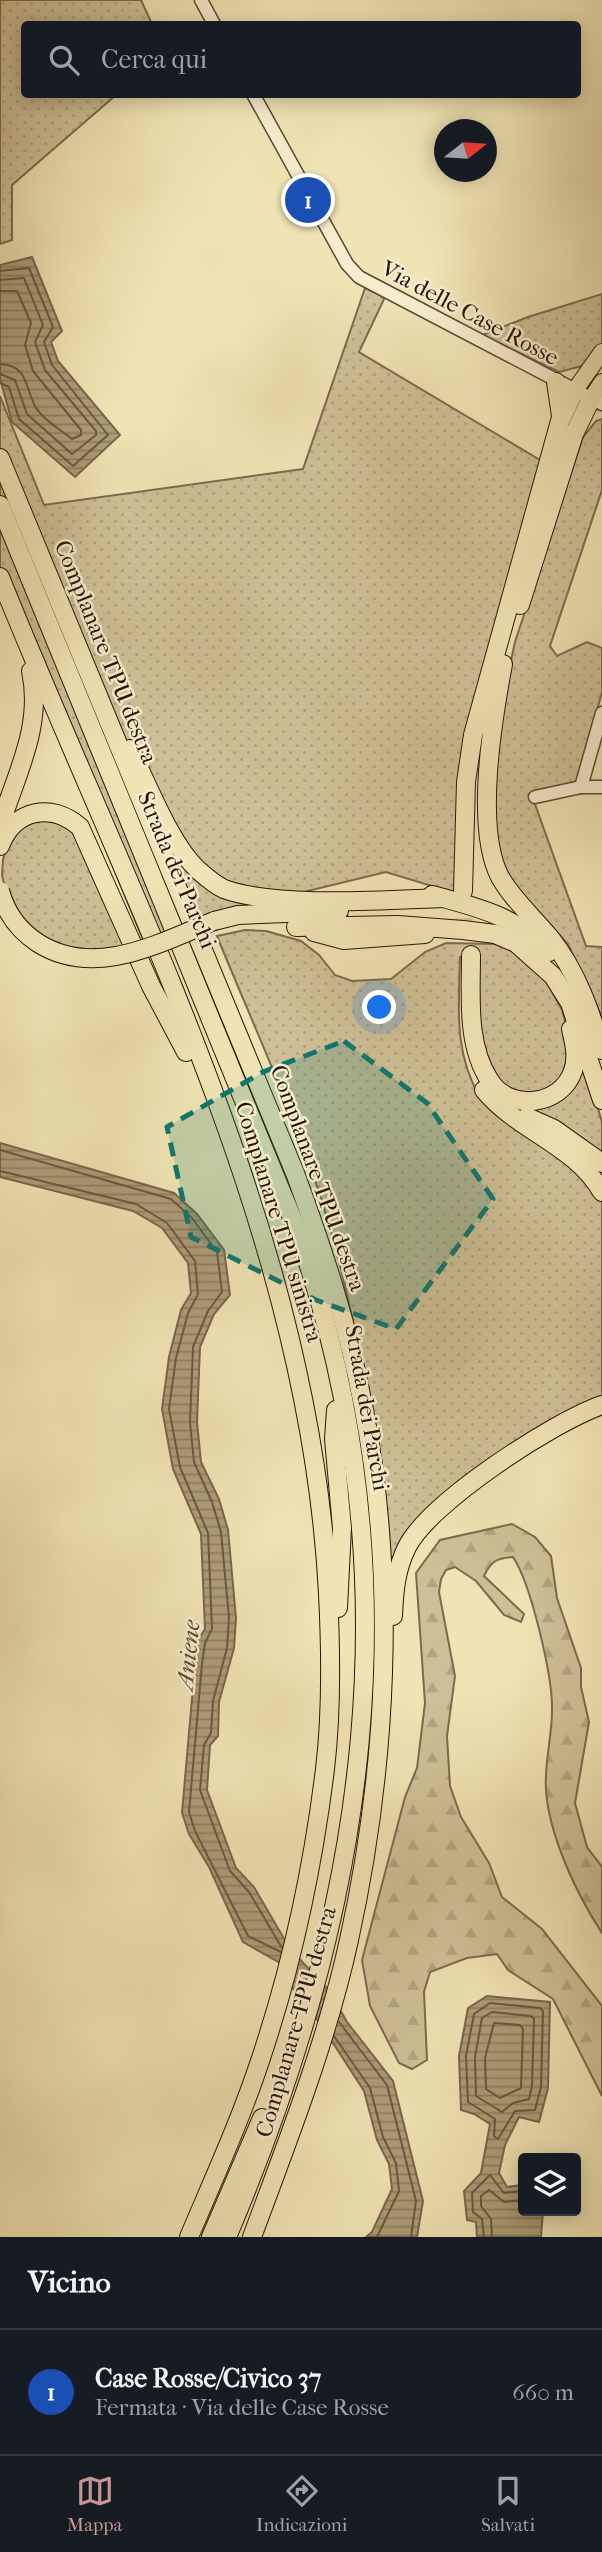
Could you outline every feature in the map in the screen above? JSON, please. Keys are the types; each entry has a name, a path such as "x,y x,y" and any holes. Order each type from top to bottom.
{"highway":[{"path":"556,382 567,428 483,735 475,780 467,890 467,782 473,735 567,428 592,401"},
{"path":"567,428 591,416 592,401"},
{"name":"Complanare TPU destra","path":"0,458 295,1173 327,1262 349,1340 375,1480 383,1626 375,1791 349,1941 309,2076 252,2237"},
{"name":"Strada dei Parchi","path":"0,505 279,1180 317,1285 334,1344 357,1475 364,1571 360,1756 352,1824 327,1922"},
{"name":"Strada dei Parchi","path":"0,534 268,1181 306,1288 336,1410 354,1560 354,1693 327,1922 313,2001 211,2237"},
{"name":"Complanare TPU sinistra","path":"0,577 165,974 244,1182 276,1278 300,1373 315,1459 326,1552 330,1633 328,1724 318,1819 303,1900 284,1981 260,2060 190,2237"},
{"path":"0,826 29,747 35,708 32,674 10,601"},
{"path":"78,647 174,836 196,869 225,889 280,898 339,901 443,898 489,911 534,938 583,992"},
{"path":"503,664 489,772 491,851 505,885 558,948 583,992 602,1050"},
{"path":"0,846 17,820 35,812 61,814 80,827 244,1182"},
{"path":"0,891 9,914 26,935 47,949 77,958 121,956 214,924 264,912 489,911"},
{"path":"0,911 12,932 34,950 63,962 83,966 119,964 144,957 214,924 262,922 296,927 344,940 398,938 456,929 495,934 516,943 553,975 575,1014 602,1100"},
{"path":"553,975 574,1043 573,1072 564,1086 543,1100 511,1099 489,1081 476,1048 468,955 465,1041 471,1067 490,1097 524,1127 573,1155 602,1192"},
{"path":"490,1097 554,1129 602,1163"},
{"path":"375,1791 382,1763 397,1568 408,1544 429,1519 538,1435 602,1405"},
{"path":"328,1724 341,1568 340,1487 334,1440 336,1410"},
{"path":"538,1435 602,1420"},
{"name":"Strada dei Parchi","path":"227,2237 285,2067"}],"main road":[{"path":"556,382 586,371 602,352"},
{"path":"586,371 592,401"},
{"path":"592,401 602,382"}],"street":[{"path":"201,0 212,21"},
{"name":"Via delle Case Rosse","path":"255,98 347,264 359,277 592,401"},
{"path":"581,787 602,713"},
{"path":"535,797 581,787 602,788"}],"highlighted area":[{"path":"344,1041 427,1103 493,1199 396,1329 316,1300 191,1237 167,1127 263,1072"}],"green space":[{"path":"0,0 141,0 151,21 21,21 21,98 113,98 12,185 12,240 0,244"},
{"path":"365,288 385,297 359,352 545,463 469,734 458,894 386,872 225,911 144,942 0,594 0,396 44,505 303,469"},
{"path":"602,294 602,345 582,366 559,372 482,335 528,317"},
{"path":"602,419 602,490 550,646 557,656 587,642 602,648 602,692 577,784 531,793 586,946 602,947 602,1017 568,944 512,883 497,849 494,818 498,720 515,642 583,437 596,421"},
{"path":"34,818 73,826 127,947 77,954 31,933 5,889 2,875 3,859 12,836"},
{"path":"245,930 266,931 301,941 319,955 335,975 352,981 391,979 425,952 446,943 495,944 523,957 547,983 562,1010 570,1039 565,1077 539,1096 506,1091 480,1047 477,956 460,955 459,1010 462,1045 465,1063 480,1097 564,1156 579,1169 602,1201 602,1401 434,1507 390,1571 354,1324 334,1243 310,1165 217,936"},
{"path":"582,1068 587,1072 602,1122 602,1153 581,1138 516,1106"},
{"path":"512,1524 535,1537 551,1556 557,1598 581,1668 581,1687 589,1722 575,1803 587,1847 602,1867 602,1933 574,1883 552,1826 546,1790 552,1711 549,1676 534,1609 513,1557 495,1561 484,1576 524,1614 521,1622 504,1615 476,1581 455,1567 446,1570 441,1579 439,1592 455,1676 447,1736 450,1786 461,1817 489,1863 502,1897 542,1929 602,2006 602,2096 553,1999 508,1970 497,1954 467,1958 430,1972 424,1992 427,2060 412,2069 399,2063 370,2006 362,1960 405,1797 417,1768 425,1703 416,1573 440,1540"}],"water":[{"path":"32,257 62,331 51,342 58,361 120,435 75,477 12,422 0,379 0,265"},
{"path":"0,1143 174,1193 197,1214 224,1250 230,1295 214,1314 200,1347 197,1422 201,1462 219,1499 228,1530 236,1618 234,1648 219,1702 218,1736 210,1745 207,1790 236,1868 254,1887 290,1949 329,1990 347,2022 393,2081 423,2201 417,2237 366,2237 372,2232 392,2189 389,2164 377,2140 364,2091 320,2023 299,2000 280,1963 243,1942 209,1867 189,1834 182,1813 198,1640 205,1629 201,1534 173,1469 162,1409 169,1357 181,1310 191,1293 188,1263 162,1228 133,1211 0,1177"},
{"path":"487,1996 550,2002 548,2088 539,2122 519,2117 505,2145 499,2173 507,2187 518,2186 518,2216 543,2216 541,2237 477,2237 476,2222 467,2220 464,2191 481,2173 490,2124 461,2110 459,2056 468,2008"}],"tunnel":[{"path":"463,891 465,956"}],"place":[{"name":"Case Rosse/Civico 37","path":"308,200"}],"water label":[{"name":"Aniene","path":"188,1655"}]}
